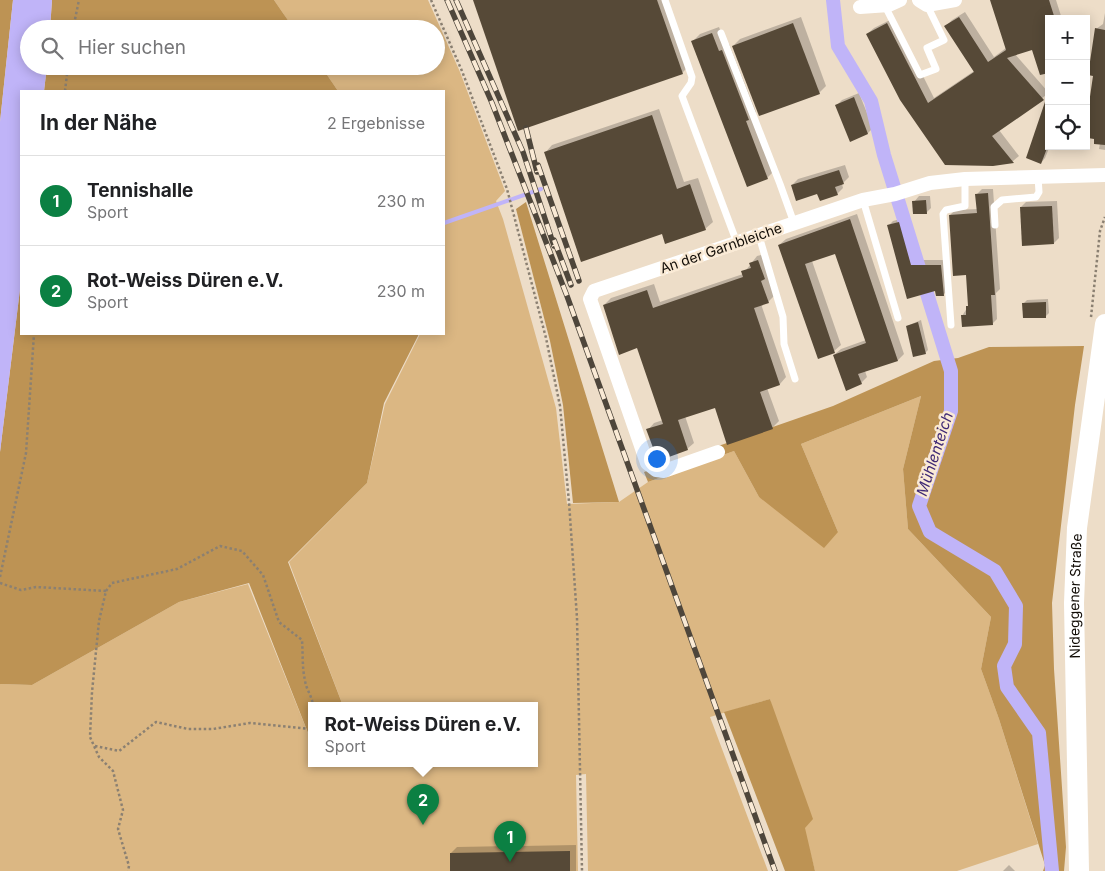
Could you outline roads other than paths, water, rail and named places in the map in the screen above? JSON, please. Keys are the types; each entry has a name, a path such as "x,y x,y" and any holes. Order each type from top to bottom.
{"main road":[{"name":"Nideggener Straße","path":"1079,871 1074,603 1077,528 1105,324"}],"street":[{"path":"860,7 885,6 900,0"},
{"path":"923,2 955,0"},
{"name":"An der Garnbleiche","path":"718,452 664,471 656,470 647,462 590,295 594,291 870,198 904,191 930,182 1038,176 1105,175"}],"lane":[{"path":"665,0 692,77 691,83 682,96 737,243"},
{"path":"885,6 920,75 936,69 927,48 944,40 923,2"},
{"path":"721,33 794,223"},
{"path":"995,225 994,207 1002,200 1036,197 1039,192 1038,176"},
{"path":"951,325 942,214 946,210 964,206 965,179"},
{"path":"870,198 898,318"},
{"path":"759,236 783,316 784,344 795,379"}],"waterway":[{"name":"Mühlenteich","path":"833,0 838,46 871,101 884,155 951,371 951,411 919,506 930,532 995,571 1016,606 1015,644 1004,666 1007,687 1039,733 1052,871"},
{"path":"445,223 541,189"}],"railway":[{"path":"447,0 492,103 567,296 775,871"},
{"path":"456,0 523,152 554,246"},
{"path":"526,128 537,172"},
{"path":"538,165 579,281"},
{"path":"554,240 571,285"}],"place":[{"name":"Rot-Weiss Düren e.V.","path":"423,825"},
{"name":"Tennishalle","path":"510,862"}]}
